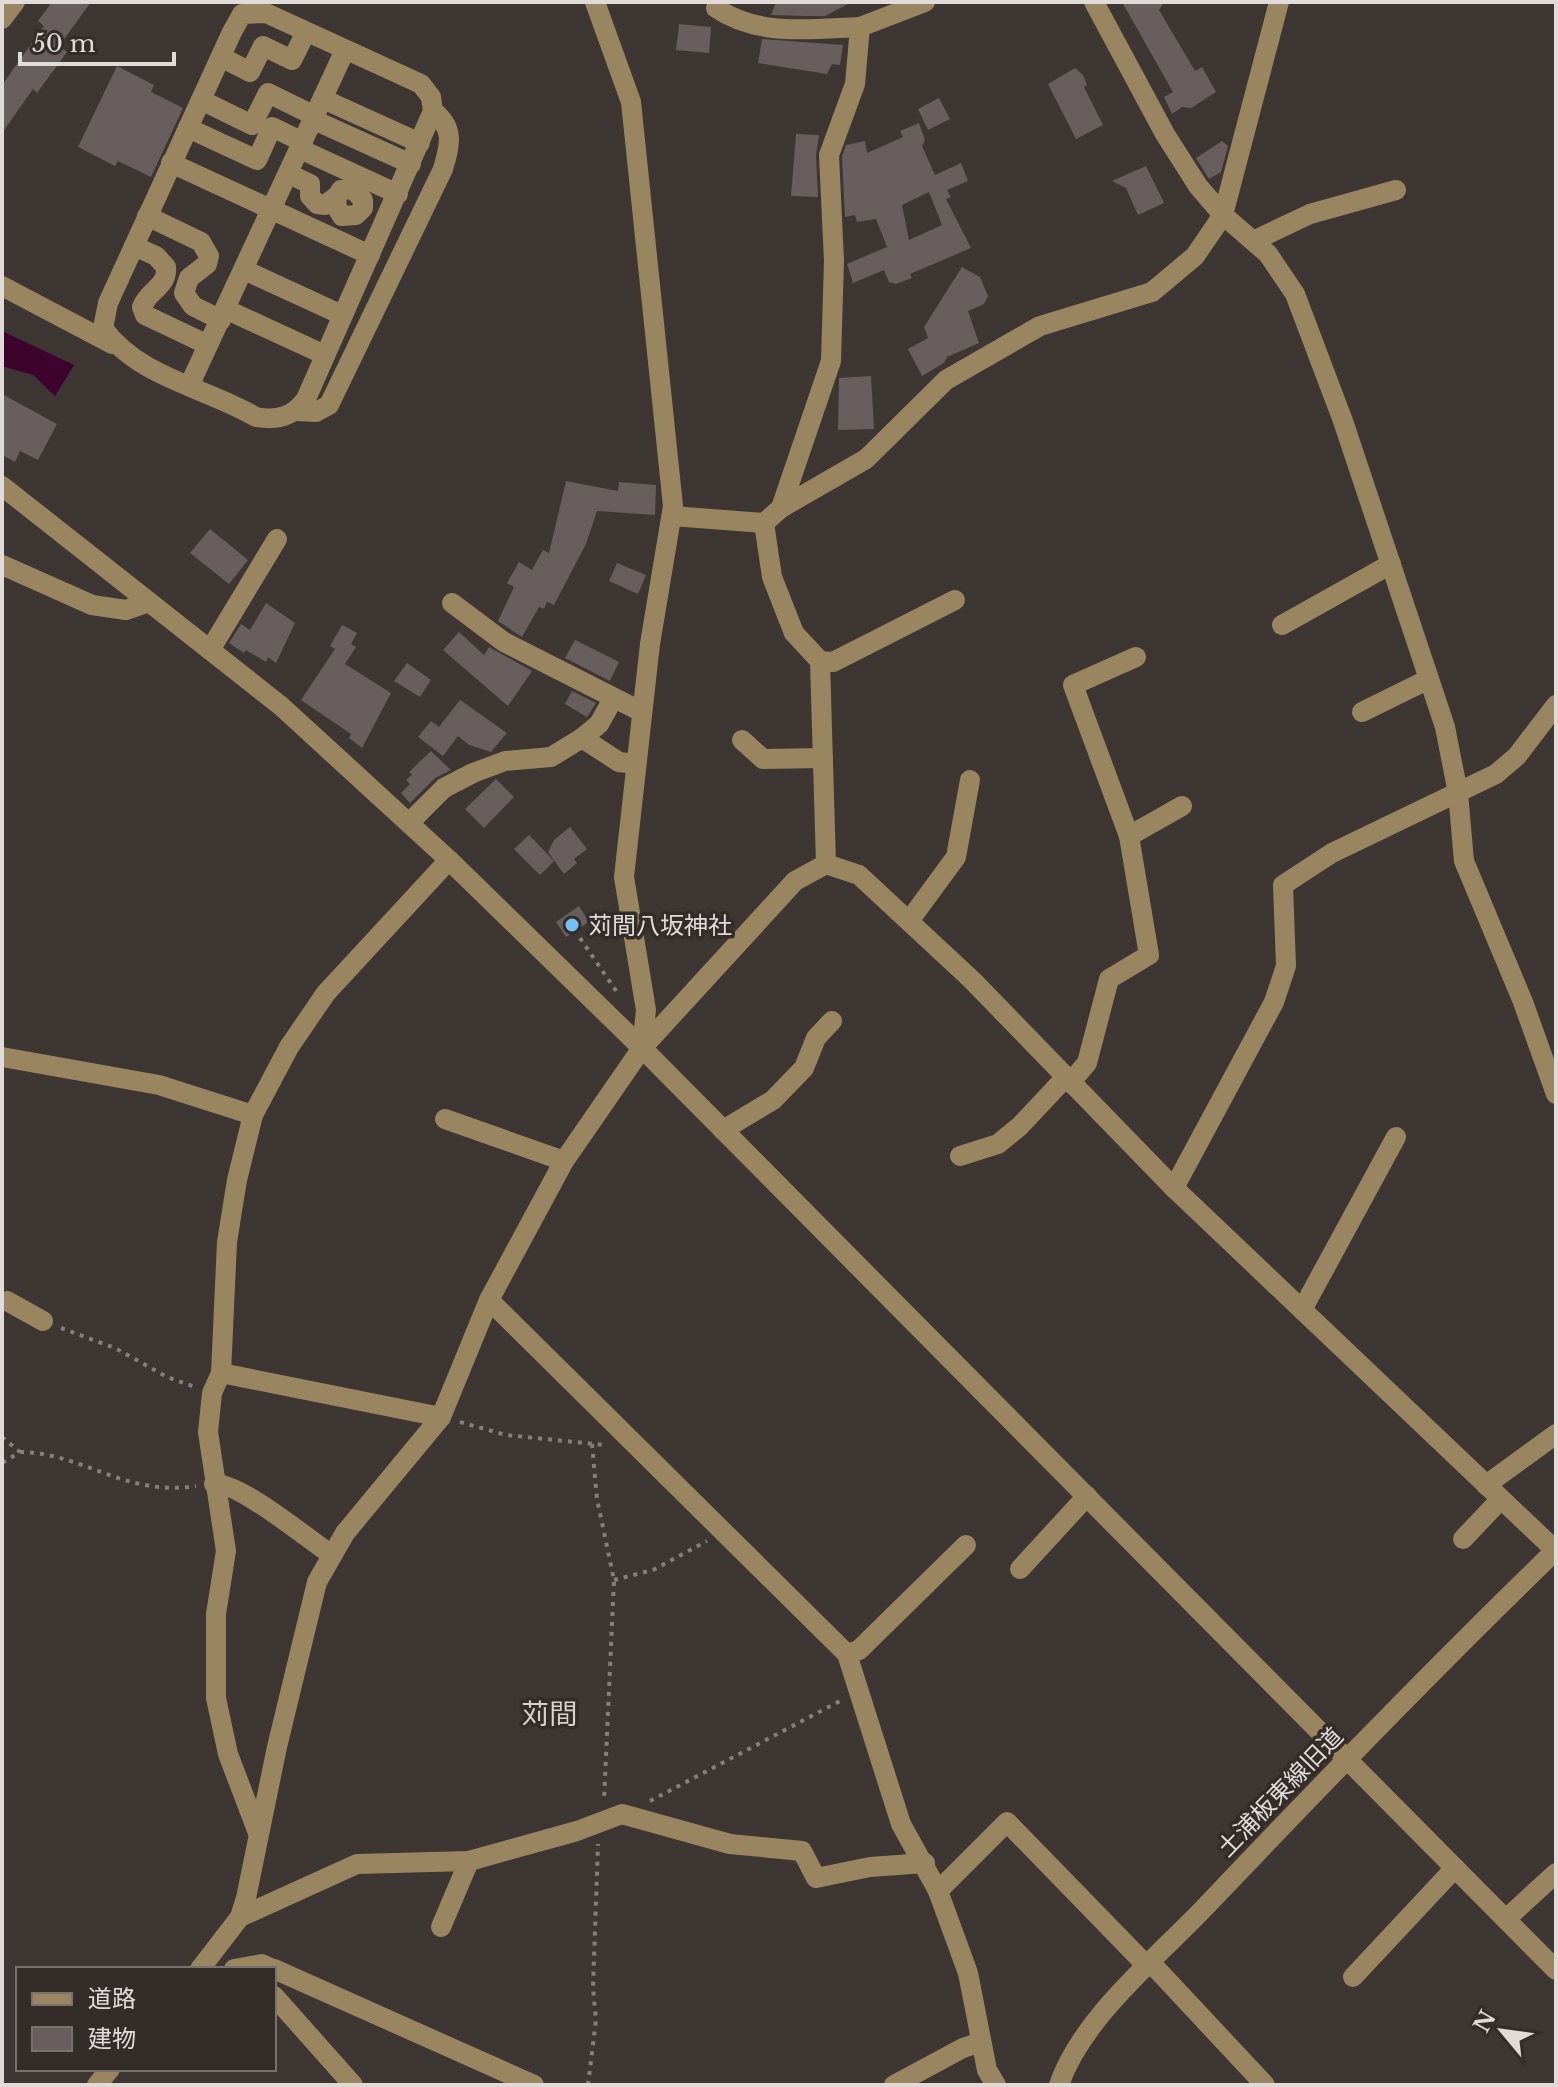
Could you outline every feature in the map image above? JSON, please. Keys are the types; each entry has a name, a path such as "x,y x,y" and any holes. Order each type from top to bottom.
{"street":[{"path":"2,19 15,2"},
{"path":"595,2 631,102 672,516 642,712 624,877 646,1010 642,1048"},
{"path":"709,4 733,19 773,30 860,27 925,2"},
{"path":"1094,2 1165,134 1198,186 1223,215 1255,240 1295,294 1343,421 1445,727 1458,793 1464,861 1523,1002 1556,1094"},
{"path":"672,516 764,523 781,508 866,459 946,380 1040,326 1152,292 1195,256 1223,215 1279,2"},
{"path":"117,347 103,328 108,303 242,14 266,13 421,84 431,97 433,111 297,411"},
{"path":"781,508 831,361 834,261 829,155 855,84 860,27"},
{"path":"221,57 250,72 263,46 292,60 306,32"},
{"path":"189,386 345,50"},
{"path":"201,100 252,125 268,93 317,112 373,113 420,143"},
{"path":"2,286 117,347 139,363 256,417 271,420 297,411 316,412 329,405 443,169 451,141 447,126 433,111"},
{"path":"317,112 349,154 398,194"},
{"path":"188,128 257,160 272,127 302,145 411,164"},
{"path":"171,163 370,255"},
{"path":"289,174 310,184 310,196 317,204 325,205 337,196 336,206 342,216 333,238"},
{"path":"1255,240 1310,214 1396,190"},
{"path":"147,216 201,242 206,248 207,264 189,278 184,293 193,306 223,314 325,355"},
{"path":"134,246 156,256 166,267 162,284 145,299 142,307 145,315 208,345"},
{"path":"244,270 342,315"},
{"path":"2,486 281,706 449,860 642,1048 1556,1970"},
{"path":"764,523 772,577 794,633 820,661 826,864"},
{"path":"210,650 277,539"},
{"path":"1282,625 1391,564"},
{"path":"2,565 92,605 126,610 149,602"},
{"path":"820,661 833,662 955,600"},
{"path":"452,603 504,642 642,712"},
{"path":"960,1156 998,1144 1087,1063 1109,979 1149,955 1129,836 1073,685 1136,657"},
{"path":"1362,712 1429,679"},
{"path":"409,823 444,788 473,773 505,761 551,757 599,724 613,699"},
{"path":"1174,1188 1274,1002 1286,966 1283,885 1332,853 1496,774 1517,756 1556,705"},
{"path":"582,738 619,762 636,764"},
{"path":"742,740 763,759 823,758"},
{"path":"909,921 956,857 970,780"},
{"path":"1129,836 1182,806"},
{"path":"258,1833 228,1754 216,1698 216,1614 226,1551 208,1432 212,1393 221,1373 227,1242 253,1115 289,1047 326,993 449,860"},
{"path":"202,1967 240,1917 317,1582 332,1555 345,1533 441,1417 489,1300 564,1161 642,1048 795,881 826,864 859,875 972,980 1174,1188 1556,1550"},
{"path":"723,1130 773,1100 804,1068 816,1038 832,1021"},
{"path":"2,1057 159,1085 253,1115"},
{"path":"445,1119 564,1161"},
{"path":"1302,1310 1396,1137"},
{"path":"489,1300 847,1654 901,1824 938,1891 968,1973 987,2070 996,2085"},
{"path":"4,1302 43,1321"},
{"path":"221,1373 441,1417"},
{"path":"1463,1539 1494,1492 1556,1434"},
{"path":"214,1484 223,1483 243,1495 332,1555"},
{"path":"1020,1569 1087,1496"},
{"path":"847,1654 859,1650 966,1545"},
{"name":"土浦板東線旧道","path":"1059,2085 1077,2045 1150,1965 1348,1758 1556,1550"},
{"path":"240,1917 357,1864 469,1861 622,1814 730,1844 802,1851 816,1878 870,1867 925,1863"},
{"path":"938,1891 1007,1822 1265,2085"},
{"path":"441,1927 469,1861"},
{"path":"1353,1977 1455,1868"},
{"path":"1506,1919 1556,1873"},
{"path":"248,1967 262,1964 269,1967"},
{"path":"276,1970 534,2085"},
{"path":"276,1998 353,2085"},
{"path":"894,2085 963,2048 981,2042"}],"path":[{"path":"580,938 620,996"},
{"path":"43,1321 115,1348 167,1377 212,1393"},
{"path":"441,1417 506,1435 610,1445 630,1438"},
{"path":"2,1437 20,1452"},
{"path":"588,2085 596,2020 593,1988 594,1878 603,1822 614,1580 597,1499 592,1444"},
{"path":"2,1463 20,1452 55,1454 137,1486 177,1489 214,1484"},
{"path":"614,1580 653,1570 724,1532"},
{"path":"622,1814 693,1780 857,1692"}],"shaded area":[{"path":"2,331 74,365 55,396 33,375 2,366"}],"building":[{"path":"52,2 91,2 59,46 67,52 37,93 33,89 2,133 2,85 44,26 38,21"},
{"path":"776,2 852,2 825,16 804,16 771,15"},
{"path":"1122,2 1164,2 1159,10 1195,71 1202,67 1216,92 1191,108 1182,107 1172,114 1164,97 1173,92"},
{"path":"679,24 711,27 709,53 676,50"},
{"path":"762,39 843,45 840,65 832,64 827,74 758,63"},
{"path":"117,66 154,85 151,92 183,108 151,177 118,161 115,166 78,147"},
{"path":"1075,68 1083,75 1087,85 1084,87 1103,125 1076,139 1048,84"},
{"path":"939,98 950,119 928,130 918,109"},
{"path":"919,123 925,140 922,146 935,175 961,163 968,181 947,190 951,197 946,199 971,248 910,274 912,278 896,284 889,282 884,270 853,283 847,264 887,247 876,219 857,222 855,215 845,217 842,157 846,145 865,141 867,153 903,137 900,131","holes":["929,192 942,225 909,240 902,205"]},
{"path":"796,134 819,135 816,156 818,197 791,196"},
{"path":"1222,141 1228,146 1221,172 1209,179 1196,158"},
{"path":"1146,166 1164,203 1138,215 1126,188 1112,181"},
{"path":"962,267 980,277 988,296 984,304 968,311 979,343 947,357 944,363 922,376 908,349 928,338 924,327"},
{"path":"871,376 874,429 838,430 839,378"},
{"path":"2,394 57,424 38,460 20,451 15,462 2,455"},
{"path":"566,481 618,491 619,482 656,485 655,515 597,511 586,544 554,605 547,602 544,609 539,607 522,637 498,621 514,587 507,583 519,562 532,570 543,550 549,553"},
{"path":"210,529 248,560 229,584 190,553"},
{"path":"617,563 646,575 638,594 609,581"},
{"path":"266,603 295,623 276,663 268,657 266,662 246,650 244,653 229,643 241,624 250,630"},
{"path":"342,625 357,633 351,644 356,647 345,664 391,693 362,748 349,738 351,734 301,700 335,649 330,646"},
{"path":"459,632 484,655 489,647 532,671 508,706 443,650"},
{"path":"575,640 619,662 610,681 565,658"},
{"path":"407,663 431,680 420,697 394,681"},
{"path":"572,691 596,703 587,717 565,704"},
{"path":"460,700 507,733 491,752 469,745 458,736 443,756 418,737 431,721 439,727"},
{"path":"431,751 451,770 435,778 410,803 401,793 410,784 406,780 412,775 409,772"},
{"path":"496,779 514,797 484,828 465,809"},
{"path":"570,827 587,849 574,859 577,863 564,874 548,852 554,840"},
{"path":"529,835 554,861 540,875 514,849"},
{"name":"苅間八坂神社","path":"579,906 589,922 566,937 556,922"}],"place":[{"name":"苅間八坂神社","path":"572,925"}],"district":[{"name":"苅間","path":"549,1714"}]}
